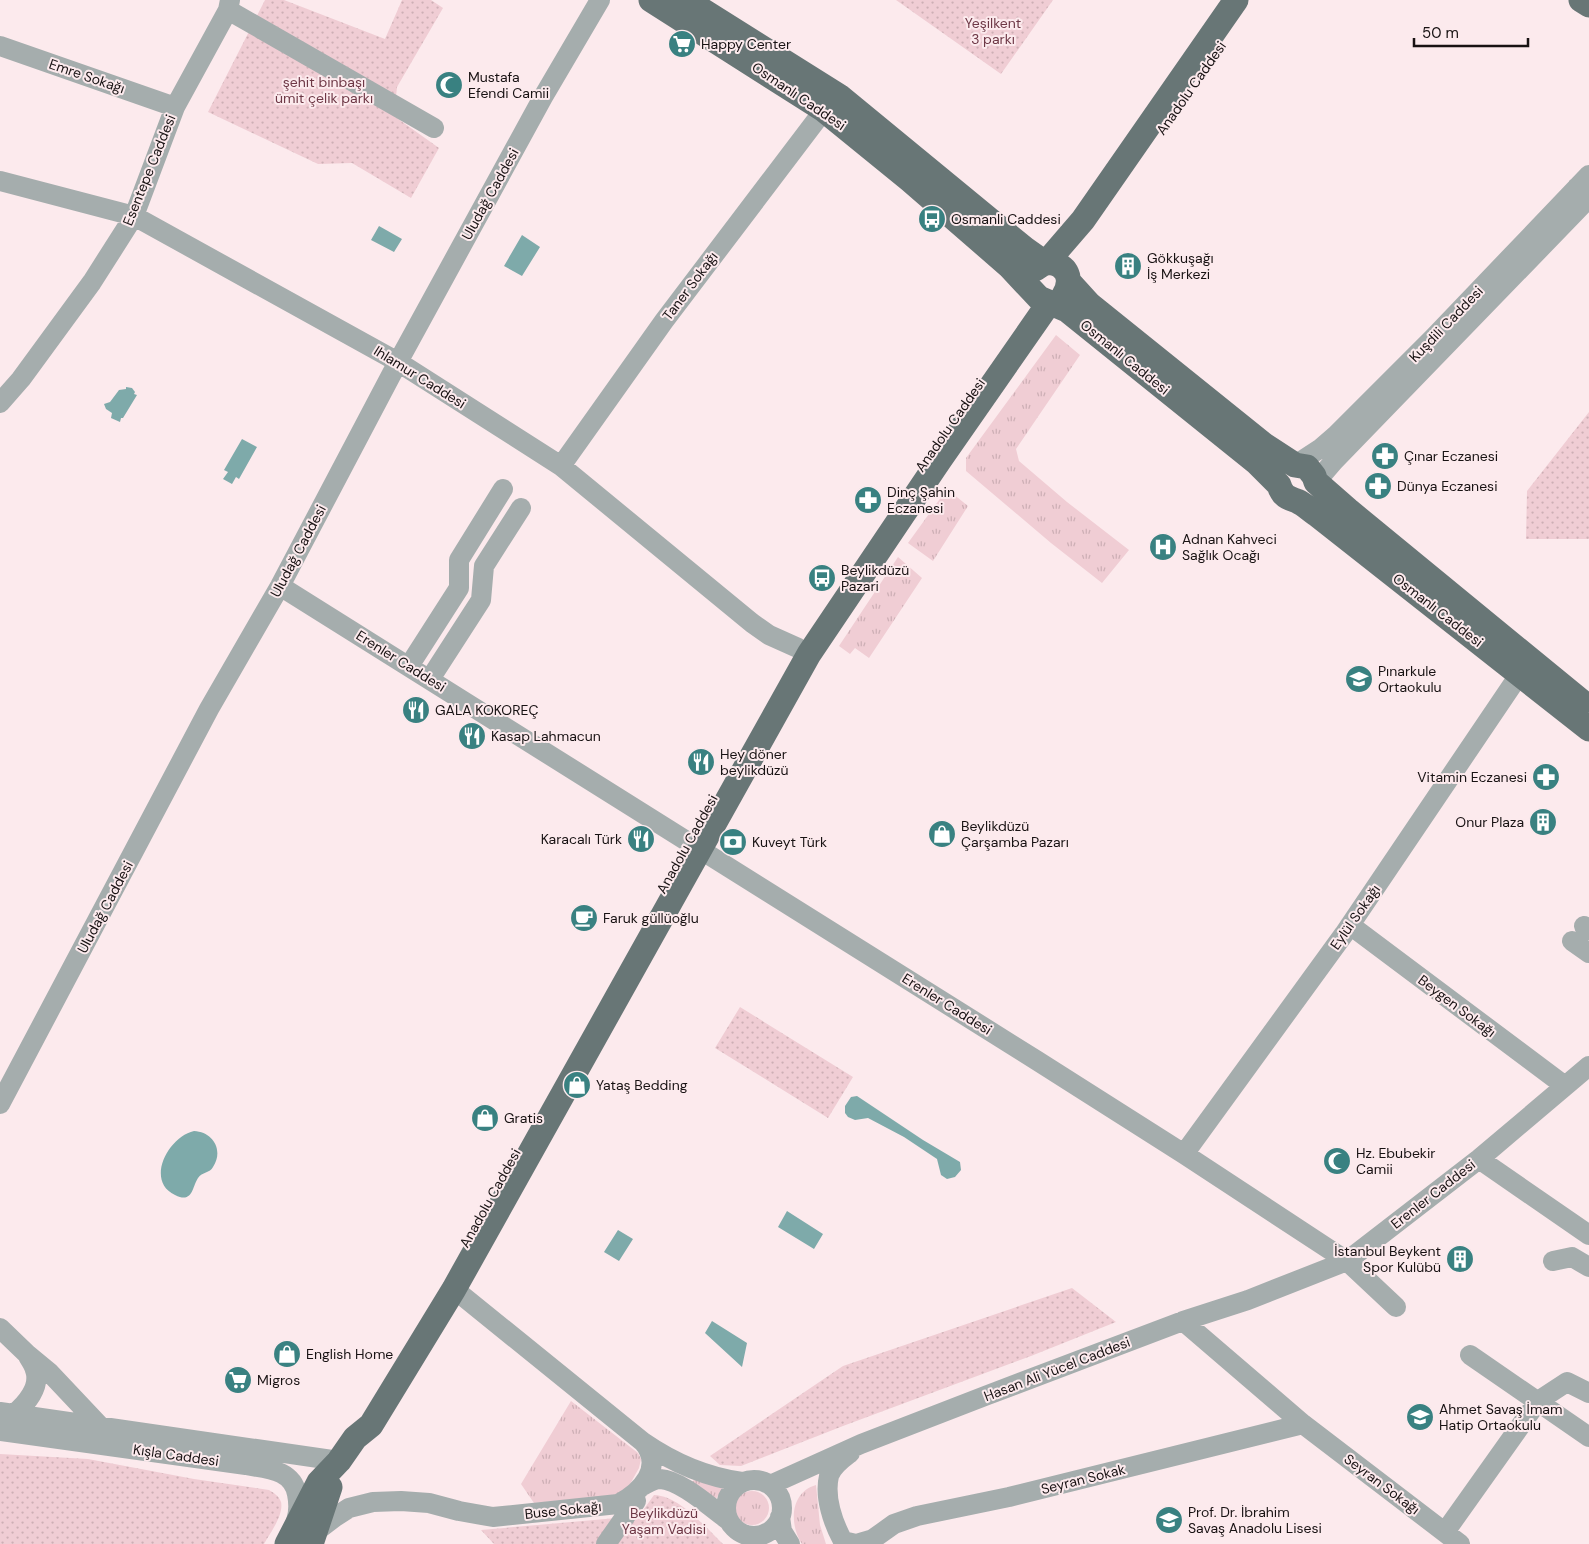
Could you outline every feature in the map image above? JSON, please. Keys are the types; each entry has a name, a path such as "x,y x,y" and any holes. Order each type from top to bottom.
{"main road":[{"name":"Osmanlı Caddesi","path":"651,0 824,110 953,217 1042,298 1067,310 1256,462 1288,493 1589,729"},
{"name":"Osmanlı Caddesi","path":"686,0 839,96 1025,249 1046,263 1058,264 1063,268 1069,280 1095,309 1263,444 1295,465 1307,467 1316,482 1348,510 1589,708"},
{"name":"Anadolu Caddesi","path":"1046,263 1083,220 1236,0"},
{"name":"Anadolu Caddesi","path":"1069,280 1084,242 1252,0"},
{"path":"1581,0 1589,5"},
{"path":"1046,263 1041,264 1032,273 1030,284 1042,298 1063,296 1067,290 1069,280"},
{"name":"Anadolu Caddesi","path":"301,1539 319,1482 339,1461 355,1438 360,1416 448,1285 489,1201 694,845 844,577 935,458 1024,320 1042,298"},
{"path":"1295,465 1285,470 1280,479 1288,493 1308,498 1315,488 1316,482"}],"street":[{"name":"Uludağ Caddesi","path":"0,1104 204,718 280,586 398,362 543,97 600,0"},
{"name":"Esentepe Caddesi","path":"0,403 21,378 92,282 134,216 175,107 229,5"},
{"path":"229,5 434,128"},
{"name":"Emre Sokağı","path":"0,46 175,107"},
{"name":"Taner Sokağı","path":"561,466 664,321 824,110"},
{"name":"Ihlamur Caddesi","path":"0,181 134,216 398,362 561,466 752,623 769,635 804,651"},
{"name":"Kuşdili Caddesi","path":"1295,465 1321,448 1343,428 1585,187"},
{"name":"Kuşdili Caddesi","path":"1316,482 1585,187"},
{"path":"409,666 459,588 459,560 503,489"},
{"path":"430,679 481,600 484,566 521,508"},
{"name":"Erenler Caddesi","path":"280,586 1184,1154 1347,1261 1479,1159 1589,1066"},
{"name":"Eylül Sokağı","path":"1184,1154 1350,925 1519,675"},
{"name":"Beygen Sokağı","path":"1350,925 1565,1086"},
{"path":"1582,932 1589,954"},
{"path":"1479,1159 1589,1235"},
{"path":"1553,1261 1572,1257 1589,1267"},
{"path":"1347,1261 1396,1307"},
{"name":"Hasan Ali Yücel Caddesi","path":"770,1485 861,1444 1183,1321 1248,1300 1347,1261"},
{"path":"448,1285 643,1442 655,1450 702,1473 720,1479 742,1482"},
{"name":"Seyran Sokağı","path":"1183,1321 1303,1424 1453,1538"},
{"path":"0,1328 55,1378 100,1426"},
{"path":"7,1413 28,1400 36,1380 36,1370 27,1354"},
{"path":"1470,1355 1589,1437"},
{"path":"1453,1538 1538,1401 1567,1382 1589,1394"},
{"name":"Kışla Caddesi","path":"7,1413 339,1461"},
{"name":"Seyran Sokak","path":"872,1542 894,1524 917,1516 1009,1497 1303,1424"},
{"name":"Kışla Caddesi","path":"0,1431 246,1465 281,1472 290,1477 296,1488 299,1503 298,1515 301,1539"},
{"name":"Buse Sokağı","path":"301,1539 349,1508 373,1502 429,1503 492,1517 618,1504 639,1494 649,1475 652,1454 643,1442"},
{"path":"861,1444 837,1463 830,1475 828,1491 836,1528 843,1541 856,1544 872,1542"},
{"path":"606,1544 639,1494 652,1481 661,1479 677,1484 728,1520 741,1533 754,1540 776,1526 782,1508 781,1499 770,1485 762,1480 745,1480 730,1492 726,1501 728,1520"},
{"path":"780,1518 782,1531 790,1544"}],"green space":[{"name":"şehit binbaşı ümit çelik parkı","path":"265,0 284,0 385,39 402,0 431,0 443,8 397,87 394,116 439,148 411,198 352,163 318,164 208,112"},
{"name":"Yeşilkent 3 parkı","path":"896,0 1053,0 1001,74"},
{"path":"1056,335 1080,355 1016,449 1019,461 1067,502 1129,550 1102,583 1051,543 966,471 966,458"},
{"path":"1589,412 1589,539 1526,539 1527,491"},
{"path":"947,489 968,506 933,561 908,543"},
{"path":"898,557 922,578 869,658 855,648 850,654 839,646"},
{"path":"740,1007 853,1077 828,1118 715,1048"},
{"path":"1072,1288 1116,1322 741,1466 720,1465 710,1456 843,1366"},
{"path":"571,1401 638,1453 641,1459 639,1468 625,1493 619,1495 534,1503 521,1484"},
{"path":"0,1454 88,1459 194,1479 269,1490 280,1500 281,1507 276,1524 264,1544 0,1544"},
{"path":"695,1479 724,1487 713,1503 692,1482"},
{"path":"816,1485 820,1525 826,1544 802,1544 795,1528 794,1510 801,1494"},
{"path":"752,1491 764,1496 769,1508 764,1520 752,1525 740,1520 735,1508 740,1496"},
{"name":"Beylikdüzü Yaşam Vadisi","path":"654,1495 664,1497 683,1506 723,1544 494,1544 481,1530 639,1516"}],"water":[{"path":"379,226 402,239 394,252 371,240"},
{"path":"522,235 540,247 522,276 504,266"},
{"path":"126,387 132,388 135,392 134,394 137,395 120,422 111,418 112,413 106,409 104,404 110,402 119,390 126,389"},
{"path":"242,439 257,447 239,479 236,477 232,484 223,479 228,472 224,470"},
{"path":"857,1096 960,1162 961,1170 955,1177 947,1179 941,1175 937,1159 904,1137 868,1118 855,1120 848,1117 845,1113 845,1106 851,1097"},
{"path":"194,1131 207,1135 215,1143 217,1148 216,1161 212,1169 198,1178 189,1196 181,1197 166,1188 162,1180 161,1170 169,1150 184,1135"},
{"path":"787,1211 823,1234 814,1249 778,1227"},
{"path":"618,1230 633,1239 619,1261 604,1252"},
{"path":"712,1321 747,1343 742,1367 705,1333"}],"place":[{"name":"Happy Center","path":"682,44"},
{"name":"Mustafa Efendi Camii","path":"449,85"},
{"name":"Osmanli Caddesi","path":"932,219"},
{"name":"Gökkuşağı İş Merkezi","path":"1128,266"},
{"name":"Çınar Eczanesi","path":"1385,456"},
{"name":"Dünya Eczanesi","path":"1378,486"},
{"name":"Dinç Şahin Eczanesi","path":"868,500"},
{"name":"Adnan Kahveci Sağlık Ocağı","path":"1163,547"},
{"name":"Beylikdüzü Pazari","path":"822,578"},
{"name":"Pınarkule Ortaokulu","path":"1359,679"},
{"name":"GALA KOKOREÇ","path":"416,710"},
{"name":"Kasap Lahmacun","path":"472,736"},
{"name":"Hey döner beylikdüzü","path":"701,762"},
{"name":"Vitamin Eczanesi","path":"1546,777"},
{"name":"Onur Plaza","path":"1543,822"},
{"name":"Beylikdüzü Çarşamba Pazarı","path":"942,834"},
{"name":"Karacalı Türk","path":"641,839"},
{"name":"Kuveyt Türk","path":"733,842"},
{"name":"Faruk güllüoğlu","path":"584,918"},
{"name":"Yataş Bedding","path":"577,1085"},
{"name":"Gratis","path":"485,1118"},
{"name":"Hz. Ebubekir Camii","path":"1337,1161"},
{"name":"İstanbul Beykent Spor Kulübü","path":"1460,1259"},
{"name":"English Home","path":"287,1354"},
{"name":"Migros","path":"238,1380"},
{"name":"Ahmet Savaş İmam Hatip Ortaokulu","path":"1420,1417"},
{"name":"Prof. Dr. İbrahim Savaş Anadolu Lisesi","path":"1169,1520"}]}
